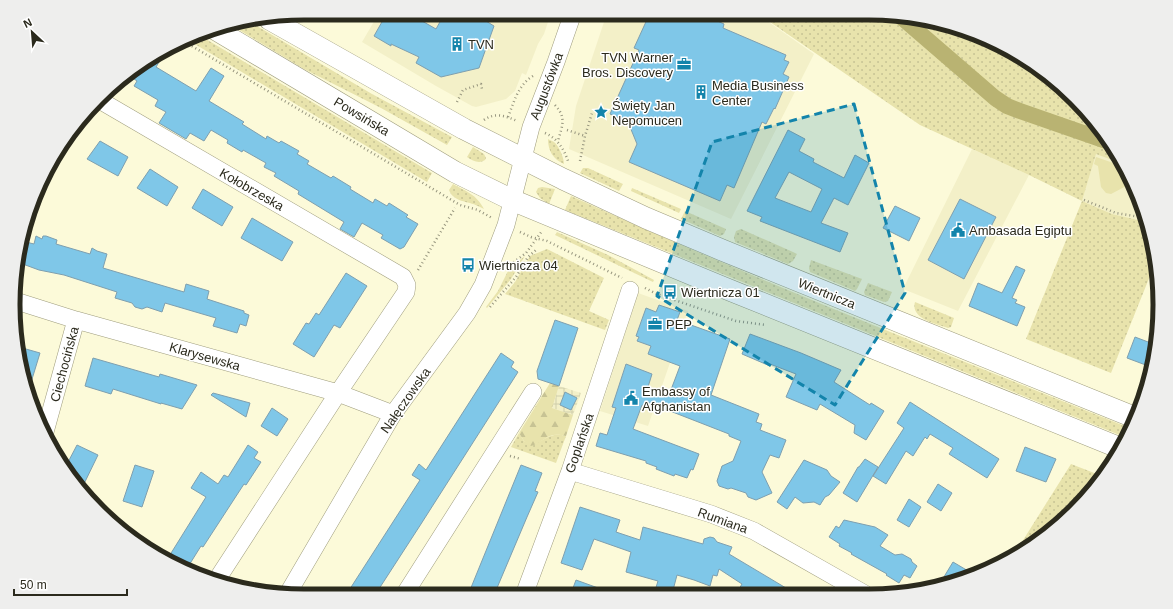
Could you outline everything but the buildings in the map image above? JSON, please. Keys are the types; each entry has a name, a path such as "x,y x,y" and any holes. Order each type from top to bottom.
{"main road":[{"path":"273,22 464,129 522,159"},
{"name":"Powsińska","path":"221,33 456,172 512,200"},
{"name":"Wiertnicza","path":"522,159 646,218 1130,416"},
{"path":"512,200 714,284 1115,446"}],"street":[{"name":"Augustówka","path":"512,200 531,127 571,20"},
{"name":"Kołobrzeska","path":"104,103 405,281"},
{"name":"Nałęczowska","path":"291,588 393,414 467,313 483,285 502,235 512,200"},
{"path":"219,576 338,393 406,292 405,281"},
{"name":"Goplańska","path":"526,589 570,471 632,285"},
{"name":"Klarysewska","path":"20,302 76,320 338,393 393,414"},
{"name":"Ciechocińska","path":"47,425 76,320"},
{"path":"408,589 533,392"},
{"name":"Rumiana","path":"570,471 711,514 754,531 856,589"}],"path":[{"path":"190,45 460,205 478,210 486,215"},
{"path":"508,117 524,83 556,62"},
{"path":"457,102 463,90 481,84 482,89"},
{"path":"544,91 558,108 563,120 558,141"},
{"path":"580,161 585,136 592,113"},
{"path":"481,124 485,119 502,115 512,119"},
{"path":"568,130 585,136"},
{"path":"549,134 558,141 568,163"},
{"path":"1084,200 1116,213 1139,217"},
{"path":"405,281 411,282 454,208"},
{"path":"525,234 547,241 632,285 736,321 768,325"},
{"path":"483,285 526,253 537,239"}],"highlighted area":[{"path":"854,104 905,293 835,405 657,296 712,142"}],"shaded area":[{"path":"375,20 549,20 526,75 522,73 515,91 506,99 476,107 436,86 362,42"},
{"name":"Media Business Center","path":"605,20 766,20 814,54 731,219 569,149 576,106"},
{"path":"972,149 1029,175 958,311 903,289"},
{"path":"1096,153 1114,160 1124,179 1140,220 1112,214 1082,201"},
{"path":"638,293 688,311 648,426 600,411"},
{"path":"559,386 581,393 573,415 552,408"}],"green space":[{"path":"767,20 868,20 906,22 924,25 960,35 994,49 1011,58 1042,79 1070,103 1094,131 1114,161 1096,154 1082,201 920,125"},
{"path":"254,24 372,94 452,137 447,145 381,108 304,69 237,28"},
{"path":"205,38 432,173 427,182 193,43"},
{"path":"548,139 558,146 564,164 557,160 552,154"},
{"path":"473,147 484,154 486,158 485,160 476,162 467,157"},
{"path":"1096,157 1116,164 1127,186 1111,194 1106,193 1101,187 1098,166 1094,164"},
{"path":"583,168 588,168 623,184 619,191 580,173"},
{"path":"453,184 467,191 478,200 484,209 454,197 449,190"},
{"path":"542,187 555,189 549,204 540,198 536,192 538,188"},
{"path":"632,188 681,209 679,213 631,191"},
{"path":"571,196 780,287 1125,426 1121,436 565,210"},
{"path":"1082,201 1112,214 1140,220 1148,249 1151,273 1111,373 1026,339"},
{"path":"685,211 726,229 724,234 720,236 681,219"},
{"path":"741,229 797,254 793,261 788,264 735,242 734,237 736,231"},
{"path":"557,232 608,255 654,280 653,282 555,235"},
{"path":"547,249 604,278 589,311 609,320 605,330 505,294 515,282 530,256"},
{"path":"525,256 511,279 487,308 486,307 498,291 509,269"},
{"path":"811,260 862,279 855,291 810,272 809,268"},
{"path":"868,283 892,292 888,301 884,302 865,295 864,292"},
{"path":"915,302 954,318 951,327 948,328 938,325 920,317 916,313"},
{"path":"550,383 559,386 552,408 573,415 566,436 555,435 547,437 531,446 524,441 519,433"},
{"path":"519,433 524,441 533,445 552,436 566,436 556,463 511,447"},
{"path":"1071,464 1097,474 1070,506 1042,530 1020,545"}],"waterway":[{"path":"907,22 995,98 1007,106 1100,139"}],"place":[{"name":"TVN","path":"457,44"},
{"name":"TVN Warner Bros. Discovery","path":"684,64"},
{"name":"Media Business Center","path":"701,92"},
{"name":"Święty Jan Nepomucen","path":"601,112"},
{"name":"Ambasada Egiptu","path":"958,230"},
{"name":"Wiertnicza 04","path":"468,265"},
{"name":"Wiertnicza 01","path":"670,292"},
{"name":"PEP","path":"655,324"},
{"name":"Embassy of Afghanistan","path":"631,398"}]}
